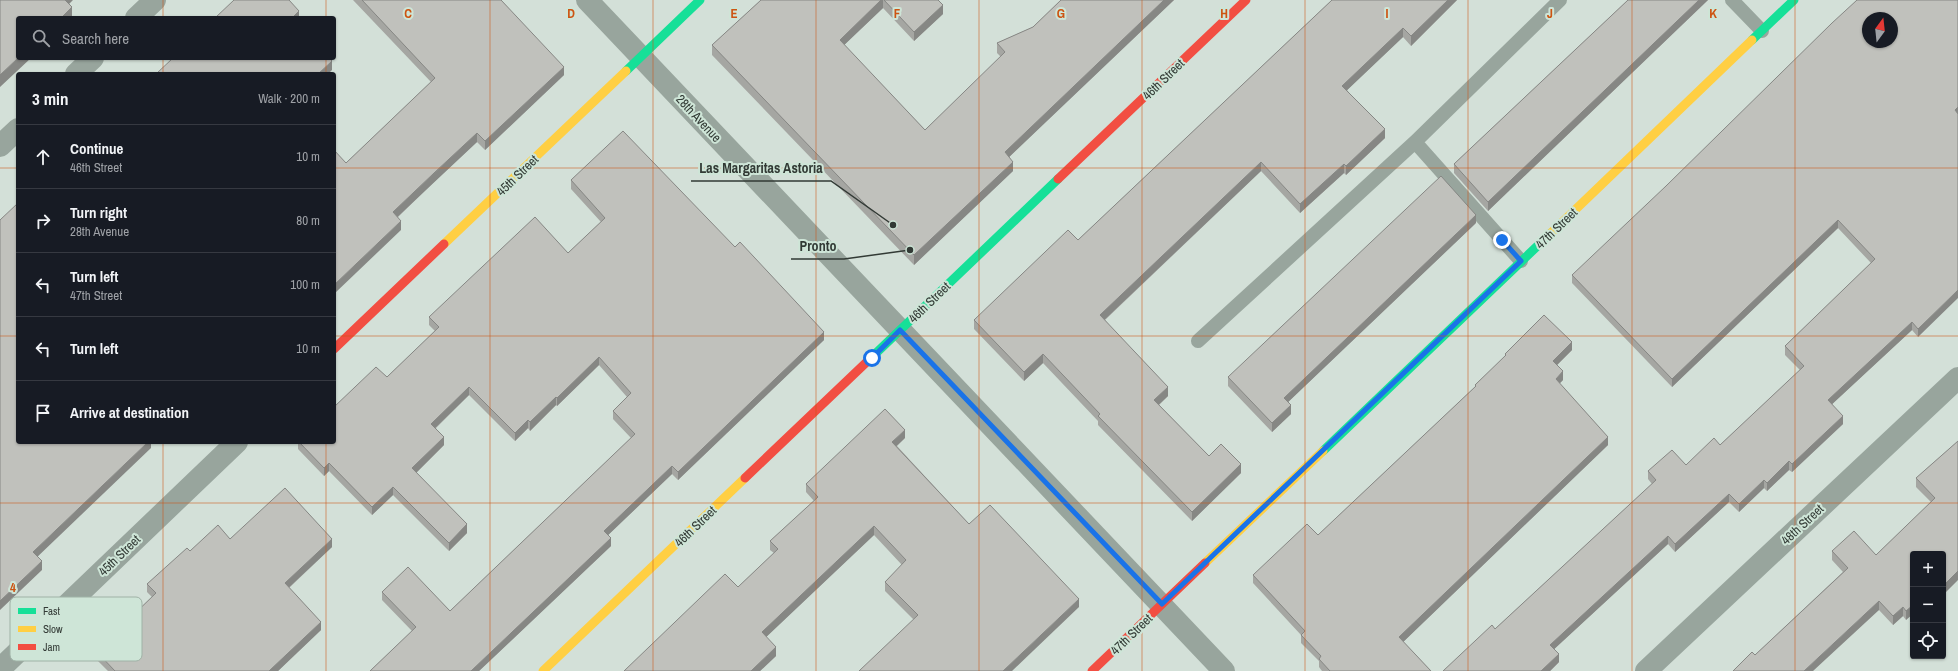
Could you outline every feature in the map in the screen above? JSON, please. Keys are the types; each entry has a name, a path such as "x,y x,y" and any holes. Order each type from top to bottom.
{"street":[{"path":"138,16 155,0"},
{"name":"28th Avenue","path":"587,0 1224,671"},
{"name":"45th Street","path":"336,347 700,0"},
{"name":"46th Street","path":"543,671 1246,0"},
{"name":"47th Street","path":"1092,671 1794,0"},
{"path":"78,72 91,60"},
{"path":"0,146 16,131"},
{"name":"48th Street","path":"1646,671 1958,378"},
{"name":"45th Street","path":"75,597 235,444"},
{"name":"45th Street","path":"0,669 10,659"}],"lane":[{"path":"1198,341 1415,142 1560,0"},
{"path":"1732,0 1762,31"},
{"path":"1415,142 1521,261"}],"building":[{"path":"0,0 65,0 72,7 63,16 16,16 16,60 0,75"},
{"path":"234,0 289,0 299,11 294,16 217,16"},
{"path":"362,0 501,0 564,67 485,141 477,133 434,173 393,212 401,221 336,283 336,152 346,163 435,78"},
{"path":"761,0 881,0 840,40 925,130 1005,52 997,43 1033,27 1061,0 1164,0 1005,152 1013,162 914,255 712,45"},
{"path":"884,0 938,0 943,5 914,32"},
{"path":"1332,0 1448,0 1411,36 1403,28 1342,86 1385,129 1346,166 1344,164 1300,204 1261,162 1100,315 1168,387 1154,400 1209,456 1221,444 1241,464 1192,512 1098,416 1100,414 1043,354 1024,372 974,320 1068,230 1078,240"},
{"path":"1628,0 1699,0 1488,202 1454,164"},
{"path":"1857,0 1958,0 1958,107 1955,110 1958,114 1958,290 1918,329 1912,322 1828,400 1843,416 1792,464 1789,461 1767,483 1764,480 1739,504 1729,494 1675,544 1668,536 1550,645 1559,654 1541,671 1443,671 1492,625 1495,629 1656,480 1648,471 1672,450 1686,465 1714,438 1720,445 1804,366 1785,346 1875,259 1838,220 1672,379 1572,275 1666,186"},
{"path":"171,60 332,61 320,72 158,72"},
{"path":"623,131 735,247 740,242 824,332 678,472 672,466 604,531 611,538 471,671 370,671 416,627 382,592 408,567 450,611 635,434 613,411 631,393 599,357 557,398 556,397 530,422 528,420 515,433 469,387 431,424 444,437 412,468 467,524 449,543 393,487 372,507 329,463 324,468 301,444 336,444 336,405 376,367 387,377 439,327 429,317 535,217 568,253 605,218 571,180"},
{"path":"1441,176 1476,215 1284,398 1291,405 1272,423 1228,377"},
{"path":"16,205 16,444 146,444 33,552 42,561 0,601 0,220"},
{"path":"1544,315 1572,342 1553,361 1563,371 1556,379 1608,437 1399,637 1431,671 1330,671 1319,659 1321,656 1301,635 1305,631 1253,575 1307,524 1318,535 1476,386 1475,385"},
{"path":"885,409 905,430 892,442 969,524 990,505 1079,599 1003,671 859,671 918,615 885,582 906,560 874,526 762,632 776,647 751,671 624,671 725,574 738,587 778,549 770,541 818,497 806,484"},
{"path":"1958,441 1958,571 1946,583 1946,551 1910,551 1910,608 1906,611 1903,607 1893,616 1879,601 1804,671 1733,671 1752,652 1755,655 1848,568 1832,551 1854,531 1876,555 1935,498 1916,478"},
{"path":"285,488 332,539 285,583 321,622 269,671 115,671 106,661 142,661 142,607 156,593 147,584 187,548 190,551 218,525 230,539"}],"traffic: fast":[{"path":"626,71 700,0"},
{"path":"1752,40 1794,0"},
{"path":"873,356 1058,179"},
{"path":"1323,451 1551,233"}],"traffic: slow":[{"path":"1551,233 1752,40"},
{"path":"444,244 626,71"},
{"path":"1205,563 1323,451"},
{"path":"543,671 745,478"}],"traffic: jam":[{"path":"1058,179 1246,0"},
{"path":"336,347 444,244"},
{"path":"745,478 873,356"},
{"path":"1092,671 1205,563"}],"place":[{"name":"Las Margaritas Astoria","path":"893,225"},
{"name":"Pronto","path":"910,250"}],"route":[{"path":"872,358 900,330 1140,583 1162,604 1521,261 1502,240"}]}
